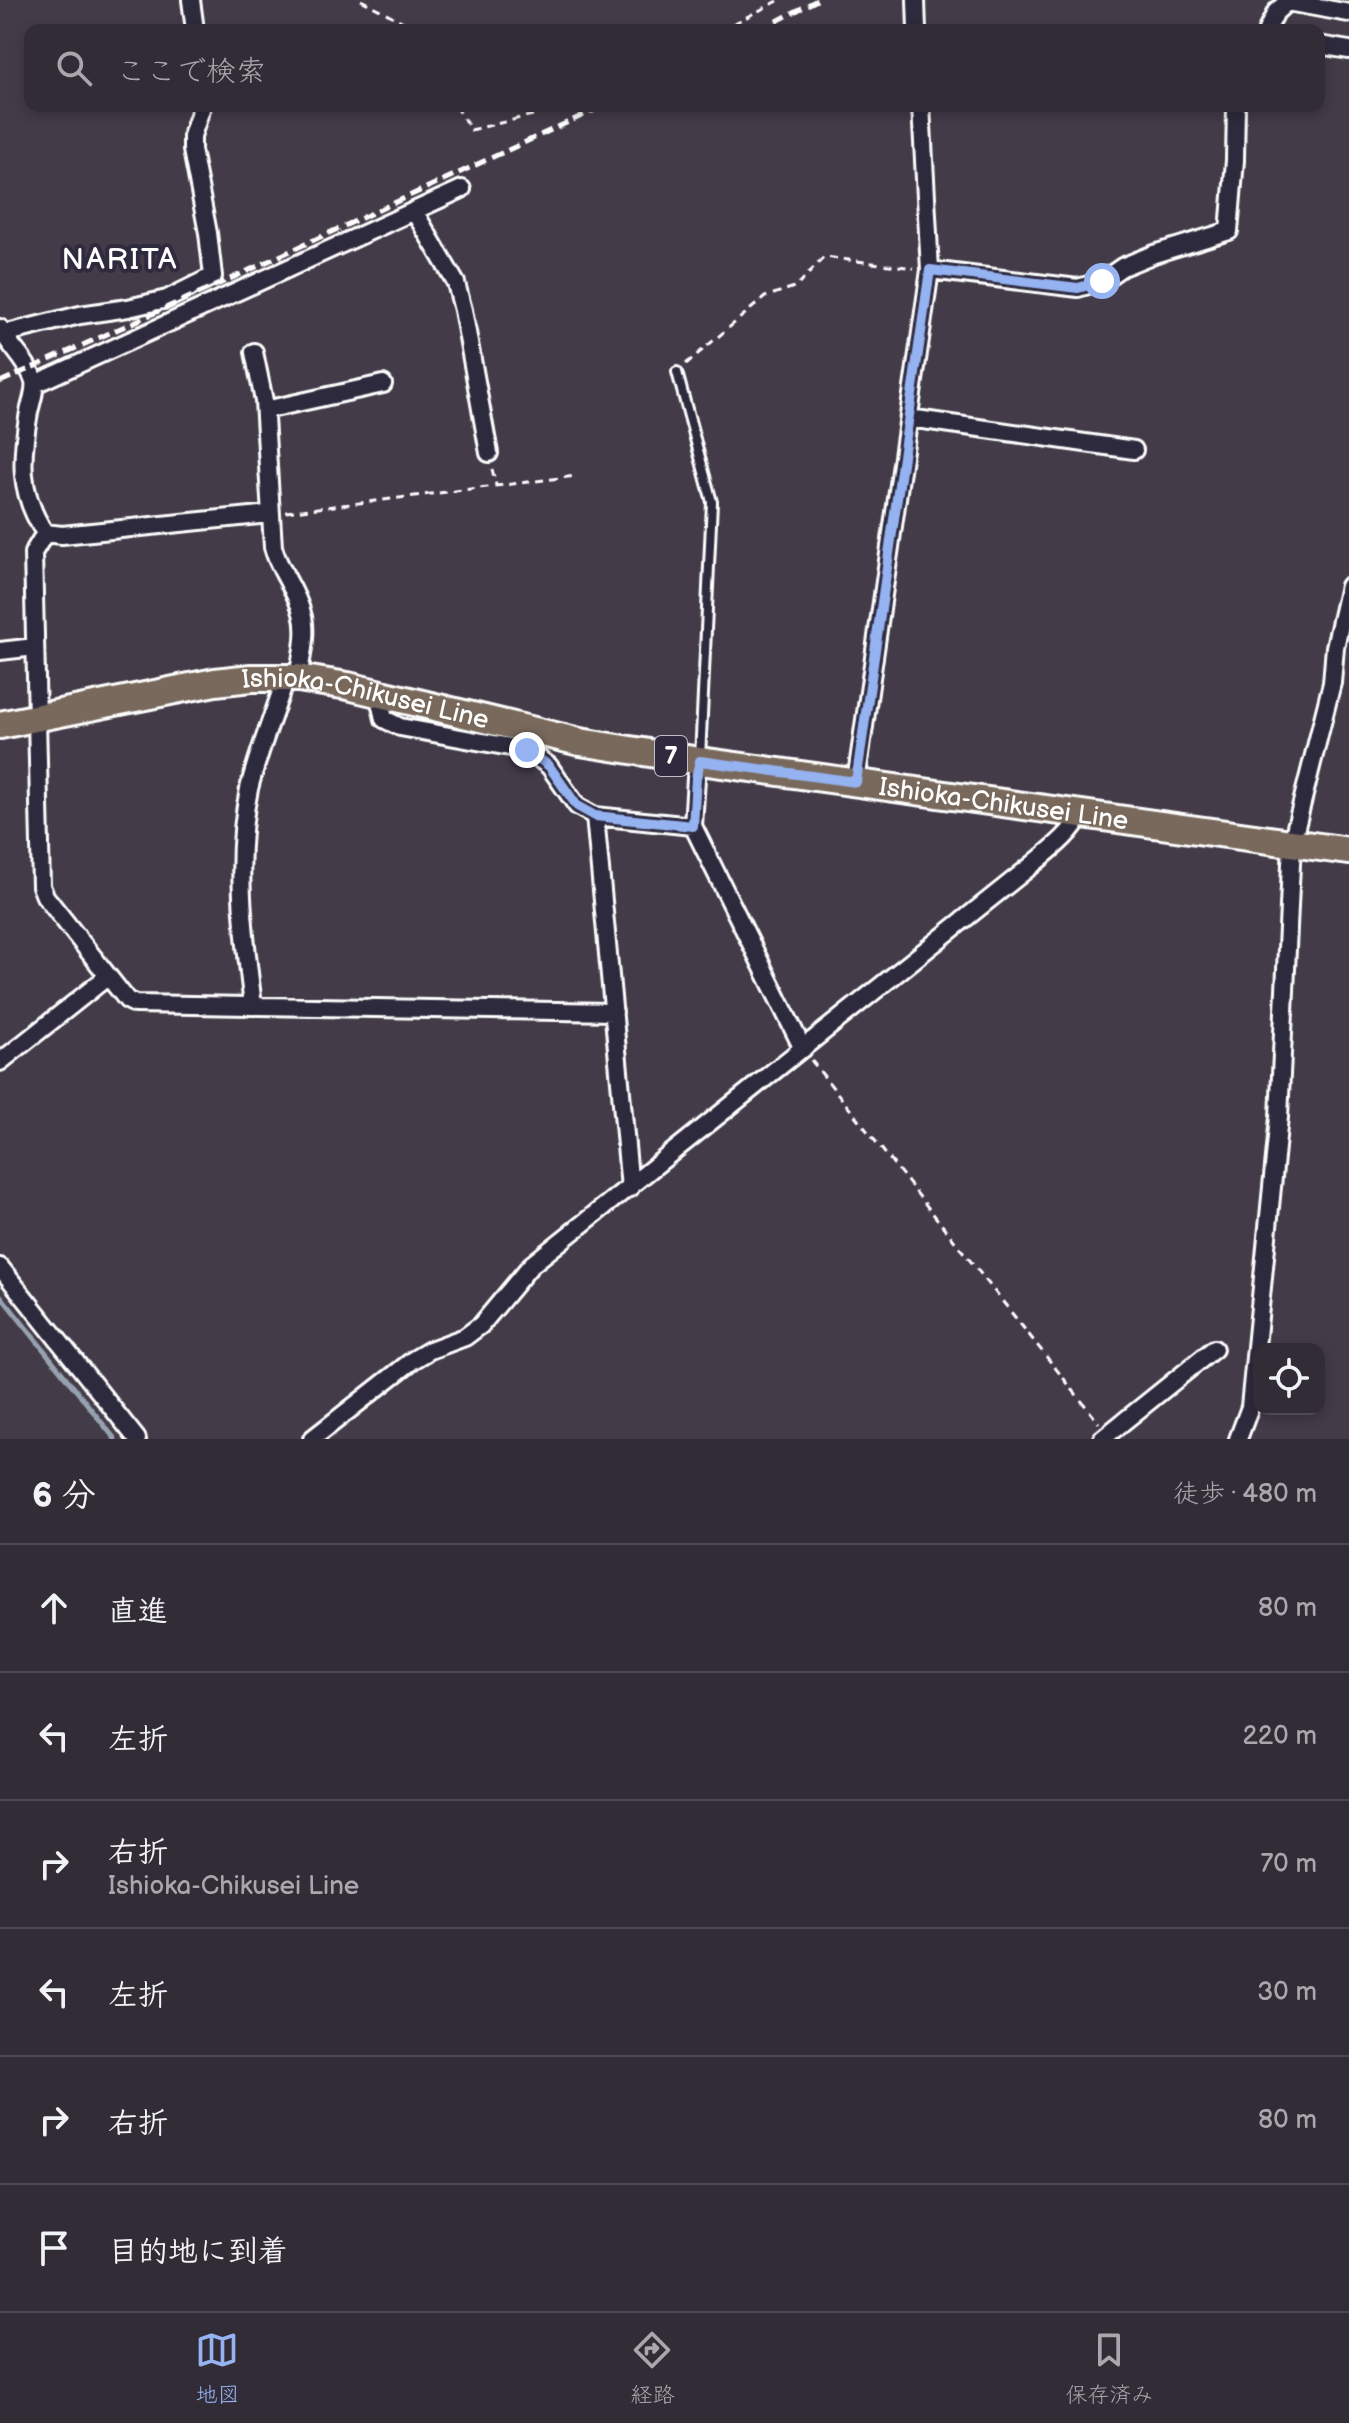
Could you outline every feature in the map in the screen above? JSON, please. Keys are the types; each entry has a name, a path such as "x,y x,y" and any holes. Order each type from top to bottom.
{"main road":[{"name":"Ishioka-Chikusei Line","path":"0,725 215,682 292,678 378,693 580,742 1349,851"}],"street":[{"path":"191,0 194,24"},
{"path":"916,0 917,24"},
{"path":"1270,24 1276,12 1287,2 1349,13"},
{"path":"1325,46 1349,50"},
{"path":"45,533 31,510 24,479 23,446 35,384 2,331 167,299 213,276 192,150 192,136 200,112"},
{"path":"856,782 930,270 921,112"},
{"path":"930,270 1078,288 1102,281 1122,267 1154,254 1229,231 1236,112"},
{"path":"35,384 462,189"},
{"path":"414,211 456,283 489,453"},
{"path":"253,1005 242,913 244,826 250,788 292,678 305,624 297,598 277,563 270,514 265,410 254,352"},
{"path":"265,410 383,384"},
{"path":"909,418 1134,450"},
{"path":"45,533 62,535 270,514"},
{"path":"45,533 33,553 41,886 45,896 127,1000 135,1004 614,1012"},
{"path":"1238,1439 1250,1407 1279,1117 1292,843 1332,683 1335,647 1349,586"},
{"path":"0,651 35,647"},
{"path":"378,693 384,719 400,727 527,750 549,766 577,806 595,816 693,826"},
{"path":"700,761 693,826 803,1049"},
{"path":"312,1439 413,1360 465,1337 481,1325 531,1265 1031,866 1065,837 1082,813"},
{"path":"595,816 630,1188"},
{"path":"0,1062 107,977"},
{"path":"0,1267 137,1439"},
{"path":"1105,1437 1214,1349"}],"lane":[{"path":"677,372 712,502 700,761"}],"path":[{"path":"361,0 407,24"},
{"path":"733,24 780,0"},
{"path":"460,112 471,130 545,112"},
{"path":"677,372 765,297 797,286 824,257 930,270"},
{"path":"489,453 496,486"},
{"path":"270,514 576,476"},
{"path":"803,1049 1105,1437"}],"waterway":[{"path":"0,1295 115,1439"}],"railway":[{"path":"771,24 817,0"},
{"path":"0,382 590,112"}],"district":[{"name":"NARITA","path":"120,259"}],"route":[{"path":"527,750 549,766 577,806 595,816 693,826 700,761 856,782 930,270 1078,288 1102,281"}]}
